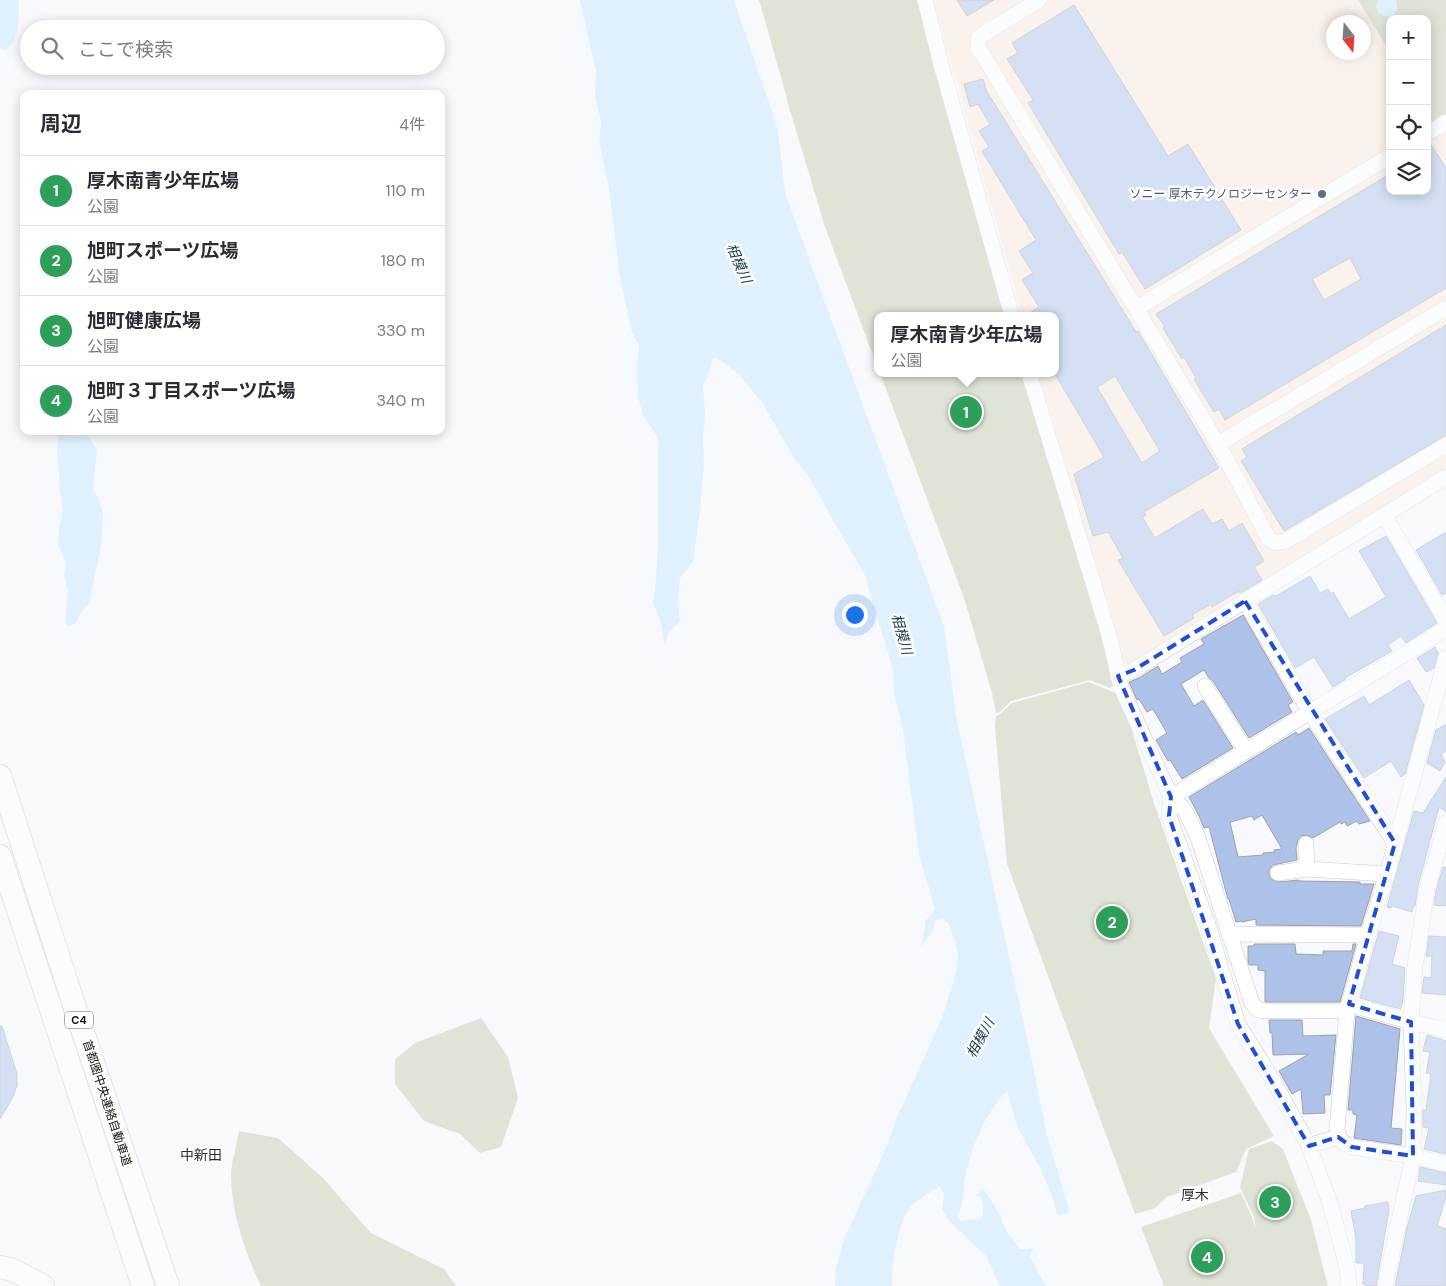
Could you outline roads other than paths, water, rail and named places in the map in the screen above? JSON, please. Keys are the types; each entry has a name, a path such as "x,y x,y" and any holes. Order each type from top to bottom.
{"highway":[{"name":"首都圏中央連絡自動車道","path":"0,776 76,1011 169,1286"},
{"name":"首都圏中央連絡自動車道","path":"0,856 143,1286"},
{"path":"0,1267 14,1270 43,1286"},
{"path":"0,1282 12,1286"}],"street":[{"path":"925,0 1011,312"},
{"path":"1039,0 982,35 978,40 978,47 1218,444 1269,539 1276,543 1286,541 1446,445"},
{"path":"1431,131 1446,122"},
{"path":"1136,308 1386,158"},
{"path":"1218,444 1446,308"},
{"path":"1030,377 1110,635 1118,676 1171,797 1184,809 1196,835 1252,1003 1258,1010 1265,1011 1348,1008 1446,1030"},
{"path":"1118,676 1134,670 1446,477"},
{"path":"1384,515 1446,620"},
{"path":"1245,601 1310,712 1395,843"},
{"path":"1171,797 1446,629"},
{"path":"1446,658 1348,1008 1337,1129 1338,1137 1345,1144 1352,1147 1413,1156 1446,1164"},
{"path":"1205,686 1246,751"},
{"path":"1171,797 1169,816 1208,928 1238,1024 1274,1082 1310,1146 1347,1266 1349,1286"},
{"path":"1385,1286 1413,1156 1414,1109 1411,1022 1415,966 1428,889 1446,823"},
{"path":"1306,844 1307,869"},
{"path":"1278,873 1307,869 1387,874"},
{"path":"1229,934 1368,935"},
{"path":"1310,1146 1338,1137"}],"water":[{"path":"0,0 19,0 16,34 6,51 0,47"},
{"name":"相模川","path":"580,0 734,0 778,129 785,193 944,626 957,721 1047,1135 1070,1212 1060,1216 1056,1212 1053,1199 1040,1168 1017,1126 1007,1091 992,1110 975,1143 965,1178 963,1201 957,1215 961,1221 981,1219 983,1211 982,1200 981,1197 976,1196 980,1190 984,1189 1000,1215 1006,1231 1020,1249 1034,1247 1030,1257 1047,1286 1000,1286 986,1256 949,1221 942,1209 944,1196 940,1186 917,1201 907,1213 896,1245 892,1268 892,1286 835,1286 836,1268 844,1239 943,1015 957,969 958,955 956,944 948,923 942,918 935,922 933,930 921,947 925,921 935,908 919,855 903,730 894,694 893,670 866,577 823,501 806,473 796,461 763,404 738,373 713,357 708,376 703,384 705,413 704,464 693,562 680,578 678,598 680,621 668,633 665,647 661,623 653,603 658,542 658,438 643,415 638,397 637,366 639,345 632,333 619,272 609,188 599,141 601,123 595,95 596,72"},
{"path":"1378,0 1396,0 1397,10 1393,15 1384,16 1378,13"},
{"path":"59,435 88,435 97,450 93,489 98,497 103,513 101,547 89,602 76,623 67,627 65,619 68,593 64,575 66,563 58,545 63,511 57,448"}],"place":[{"name":"ソニー 厚木テクノロジーセンター","path":"1322,194"},
{"name":"厚木南青少年広場","path":"966,412"},
{"name":"旭町スポーツ広場","path":"1112,922"},
{"name":"旭町健康広場","path":"1275,1202"},
{"name":"旭町３丁目スポーツ広場","path":"1207,1257"}],"district":[{"name":"中新田","path":"201,1155"},
{"name":"厚木","path":"1195,1195"}]}
